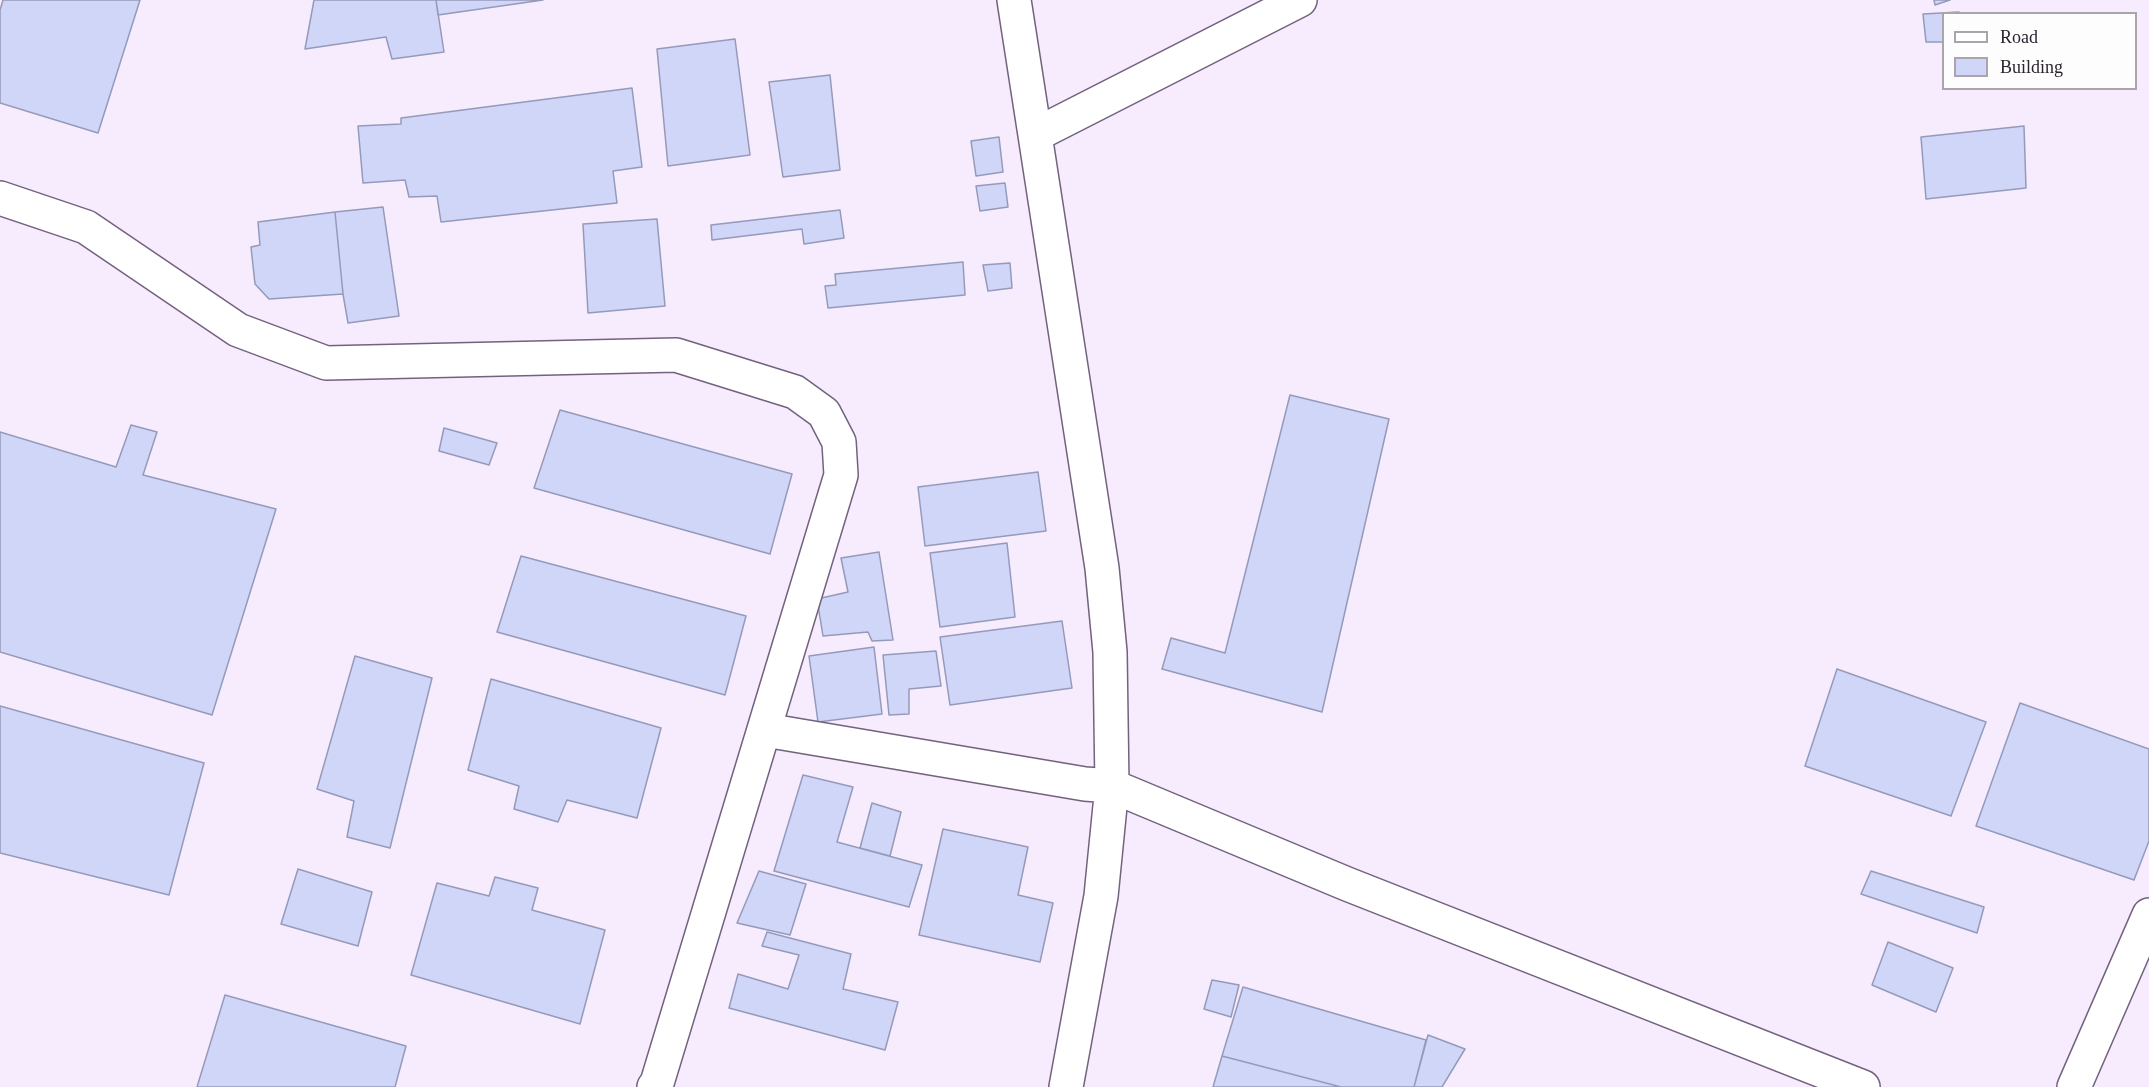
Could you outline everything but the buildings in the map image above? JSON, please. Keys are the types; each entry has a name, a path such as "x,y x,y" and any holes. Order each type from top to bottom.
{"street":[{"path":"1014,0 1102,568 1110,652 1112,786 1101,896 1066,1087"},
{"path":"1035,135 1300,0"},
{"path":"0,198 86,227 238,330 326,363 676,356 795,392 824,413 839,442 841,475 765,730 654,1087"},
{"path":"765,730 1085,784 1112,786 1347,884 1863,1087"},
{"path":"2074,1087 2149,915"}]}
